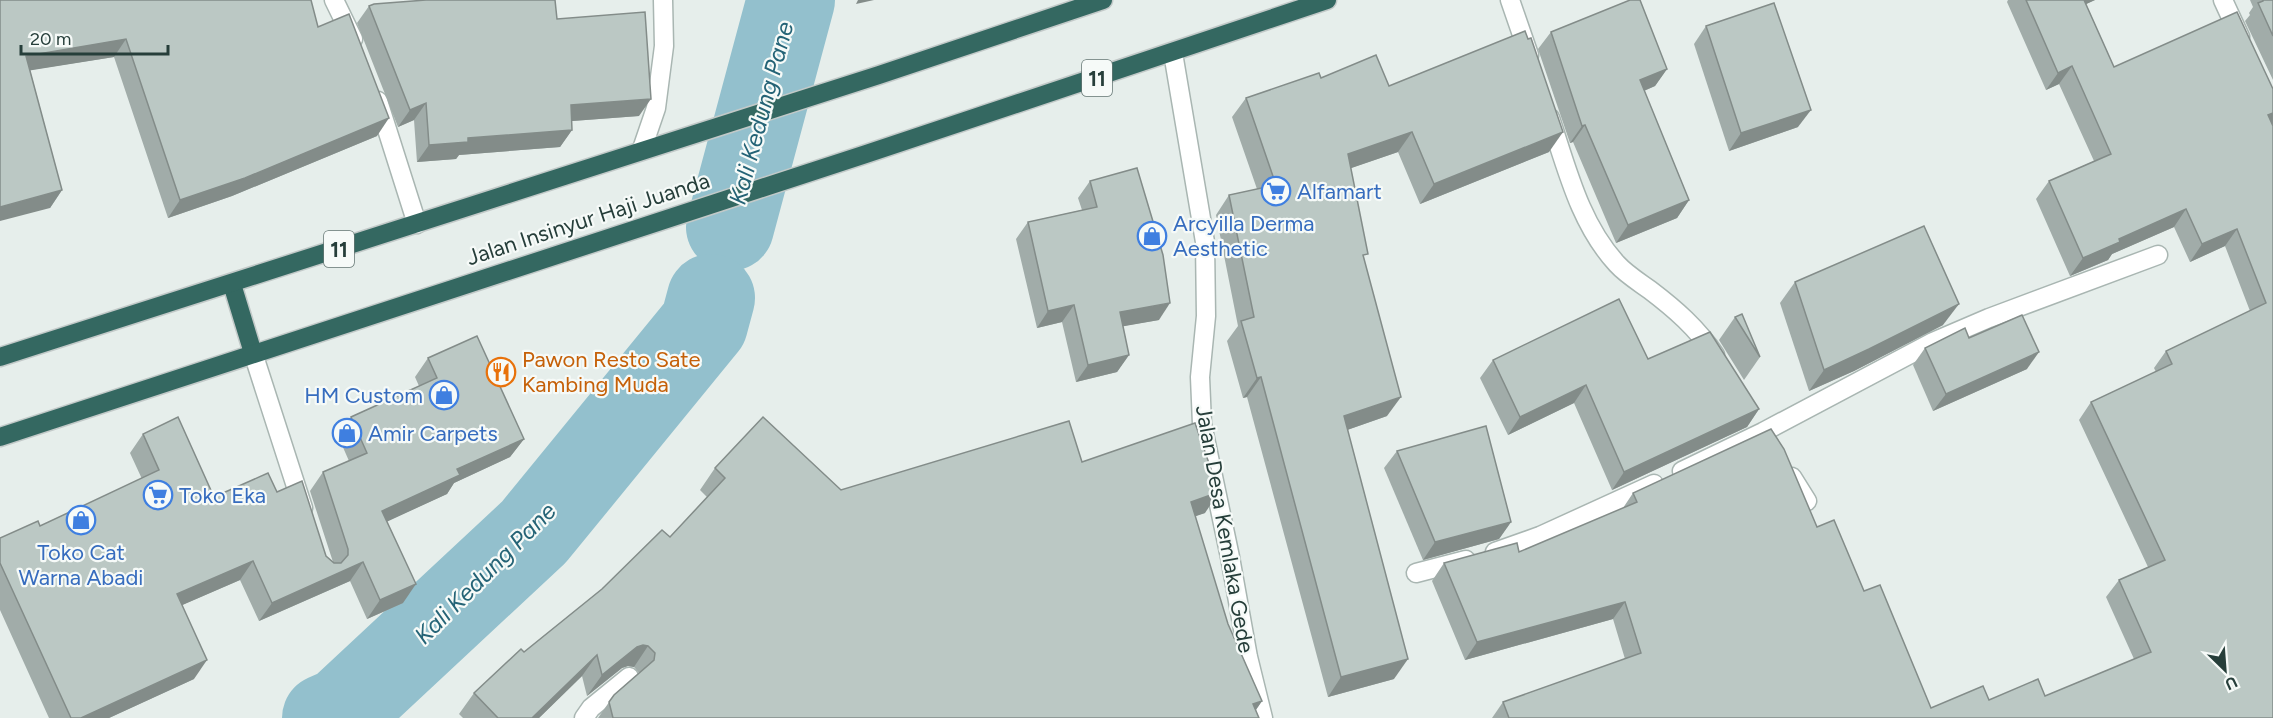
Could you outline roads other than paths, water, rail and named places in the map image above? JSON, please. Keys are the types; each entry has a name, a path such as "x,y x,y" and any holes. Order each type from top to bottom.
{"highway":[{"name":"11","path":"0,357 232,284 642,149 879,75 1103,0"},
{"name":"Jalan Insinyur Haji Juanda","path":"0,436 866,154 1328,0"},
{"path":"232,284 253,353"}],"street":[{"path":"334,0 358,51"},
{"path":"642,149 657,98 664,46 663,0"},
{"path":"1510,0 1536,77"},
{"path":"2223,0 2247,52"},
{"name":"Jalan Desa Kemlaka Gede","path":"1173,53 1205,242 1206,316 1200,377 1202,424 1248,657 1263,718"},
{"path":"371,84 384,117 417,224"},
{"path":"1544,99 1577,199 1588,223 1604,248 1618,266 1690,323 1702,335 1723,367"},
{"path":"1416,573 1491,554 1540,536 1766,437 1933,342 1989,318 2158,255"},
{"path":"253,353 310,528"},
{"path":"1752,413 1766,437"},
{"path":"1782,462 1807,501"},
{"path":"584,718 591,708 629,677"}],"waterway":[{"name":"Kali Kedung Pane","path":"730,227 791,0"},
{"name":"Kali Kedung Pane","path":"326,718 342,711 534,532 704,324 711,298"}],"place":[{"name":"Alfamart","path":"1276,191"},
{"name":"Arcyilla Derma Aesthetic","path":"1152,236"},
{"name":"Pawon Resto Sate Kambing Muda","path":"501,372"},
{"name":"HM Custom","path":"444,395"},
{"name":"Amir Carpets","path":"347,433"},
{"name":"Toko Eka","path":"158,495"},
{"name":"Toko Cat Warna Abadi","path":"81,520"}]}
